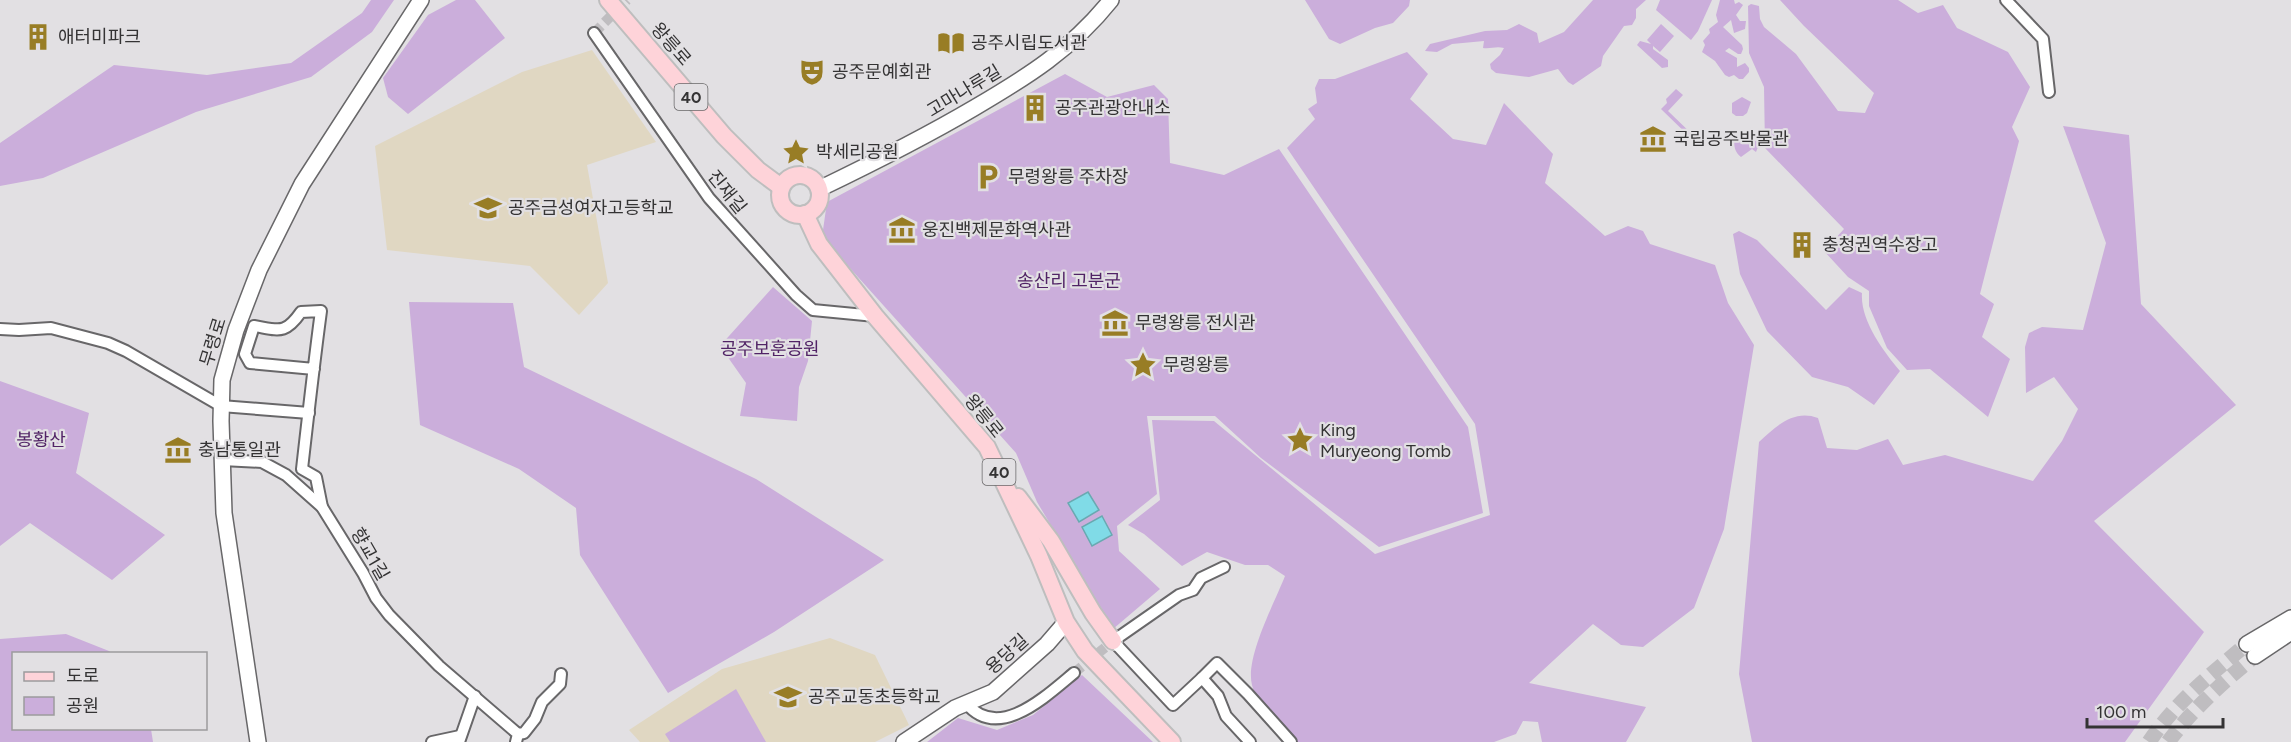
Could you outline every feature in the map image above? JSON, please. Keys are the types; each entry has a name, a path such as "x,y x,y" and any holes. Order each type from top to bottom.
{"main road":[{"name":"무령로","path":"258,742 224,513 220,406 222,380 236,330 283,220 302,184 421,0"},
{"name":"왕릉로","path":"609,0 724,136 758,170 781,187"},
{"name":"고마나루길","path":"819,189 914,144 1022,80 1059,55 1111,0"},
{"path":"800,174 812,178 820,195 816,207 805,214 791,213 785,209 780,197 781,187 788,178 800,174"},
{"name":"왕릉로","path":"805,214 819,244 875,316 987,447 1039,556 1066,622 1086,651 1172,742"},
{"path":"1005,484 1029,509 1051,541 1093,613 1113,641"},
{"path":"2291,618 2251,650 2291,632"},
{"name":"용당길","path":"904,742 966,703 993,692 1047,644 1066,622"}],"street":[{"path":"2006,0 2043,39 2049,92"},
{"name":"진재길","path":"594,33 709,198 796,295 813,310 875,316"},
{"path":"314,369 250,363 245,354 254,326 283,331 292,325 301,312 321,311 302,469 316,477 322,507"},
{"path":"0,329 51,328 108,343 126,351 220,406 309,413"},
{"name":"향교1길","path":"222,460 262,462 286,475 322,507 376,598 389,615 439,666 475,696 517,738"},
{"path":"1224,567 1200,578 1193,590 1179,595 1113,641 1173,705 1217,663 1291,742"},
{"path":"966,703 974,714 987,720 1000,722 1017,717 1040,702 1074,674"},
{"path":"517,738 524,733 535,718 542,702 560,684 561,675"},
{"path":"1202,678 1218,696 1226,716 1250,742"},
{"path":"432,742 460,739 475,696"}],"shaded area":[{"name":"공주금성여자고등학교","path":"592,50 656,142 587,165 608,283 579,315 530,266 387,250 375,146 522,72"},
{"name":"공주교동초등학교","path":"830,638 875,655 909,725 875,742 640,742 629,730 722,669"}],"green space":[{"path":"371,0 394,0 372,32 311,77 196,112 43,178 0,186 0,143 114,65 207,75 291,63 362,13"},
{"path":"456,0 475,0 505,38 408,114 388,97 383,78 428,15"},
{"path":"1305,0 1410,0 1409,6 1393,23 1375,28 1340,44 1329,39"},
{"path":"1593,0 1646,0 1636,9 1636,18 1632,25 1624,26 1603,56 1601,66 1573,85 1558,69 1529,77 1496,73 1491,69 1490,64 1504,48 1483,48 1484,41 1452,44 1437,52 1425,51 1430,44 1485,31 1507,30 1519,24 1537,33 1539,43 1564,32"},
{"path":"1660,0 1712,0 1698,31 1691,40 1656,10"},
{"path":"1720,0 1734,0 1735,4 1739,2 1743,5 1736,15 1740,21 1746,21 1745,29 1734,33 1731,20 1723,27 1742,45 1741,54 1729,48 1725,51 1737,58 1737,67 1745,63 1749,68 1749,72 1743,79 1734,75 1729,77 1725,75 1715,61 1702,52 1705,45 1703,41 1710,33 1709,29 1718,22 1716,15"},
{"path":"1780,0 1898,0 1918,13 1943,5 1957,28 2008,52 2030,87 2012,127 2019,141 1980,294 1994,304 1982,337 2010,359 1988,417 1930,369 1907,370 1887,348 1869,306 1869,291 1848,277 1824,251 1844,229 1765,148 1764,87 1749,53 1748,6 1751,4 1759,6 1760,19 1764,27 1796,54 1838,111 1865,113 1874,93"},
{"path":"1661,24 1674,36 1660,52 1653,46 1653,49 1668,60 1668,67 1662,68 1637,45 1640,41 1651,44 1647,40"},
{"path":"1407,52 1428,74 1410,99 1453,139 1486,145 1504,103 1553,154 1545,183 1605,236 1628,226 1643,231 1650,244 1715,265 1728,303 1754,345 1724,529 1694,608 1643,647 1621,645 1593,624 1529,683 1646,707 1626,742 1542,742 1538,722 1523,721 1516,734 1494,742 1283,742 1257,700 1251,674 1256,646 1285,576 1268,565 1245,565 1207,552 1182,566 1144,534 1128,525 1160,500 1152,420 1214,421 1375,554 1490,515 1475,424 1287,148 1315,119 1308,109 1317,103 1315,88 1319,79 1335,79"},
{"name":"송산리 고분군","path":"1065,74 1107,97 1154,85 1168,99 1170,163 1224,175 1279,149 1468,427 1483,513 1379,547 1261,458 1215,416 1147,416 1157,494 1117,526 1119,551 1160,589 1113,629 1037,502 1016,453 822,237 827,202"},
{"path":"1676,89 1683,95 1668,111 1697,139 1694,141 1661,109 1667,103 1666,99"},
{"path":"1742,97 1751,102 1747,113 1743,116 1736,116 1732,113 1732,103"},
{"path":"2063,126 2129,135 2141,304 2236,405 2094,521 2204,632 2125,742 1752,742 1739,674 1759,442 1772,430 1793,417 1809,416 1818,418 1827,448 1857,450 1888,439 1903,465 1945,455 2033,481 2062,441 2078,409 2054,377 2026,393 2025,347 2029,333 2042,327 2083,330 2106,243"},
{"path":"1745,134 1757,142 1758,147 1756,152 1752,149 1741,157 1736,151 1734,141 1735,138"},
{"path":"1739,231 1757,240 1826,310 1849,287 1862,293 1865,314 1874,335 1900,371 1874,405 1848,387 1812,377 1767,331 1740,274 1733,234"},
{"name":"공주보훈공원","path":"773,287 812,321 808,361 799,387 797,421 740,416 746,383 720,346"},
{"path":"409,302 513,303 524,367 756,479 884,560 774,632 668,693 580,555 576,508 519,469 420,425"},
{"name":"봉황산","path":"0,381 89,413 76,473 165,535 112,580 30,523 0,546"},
{"path":"66,634 110,652 12,652 12,730 151,730 153,742 0,742 0,639"},
{"path":"1082,675 1153,742 927,742 958,718 997,730 1033,715"},
{"path":"736,689 766,742 670,742 665,734"}],"water":[{"path":"1088,492 1099,510 1079,522 1068,503"},
{"path":"1102,516 1112,535 1092,546 1082,527"}],"tunnel":[{"path":"594,33 627,0"},
{"path":"1074,673 1113,641"},
{"path":"2149,742 2170,714 2247,644"},
{"path":"2168,742 2209,696 2255,656"}],"place":[{"name":"애터미파크","path":"38,37"},
{"name":"공주시립도서관","path":"951,43"},
{"name":"공주문예회관","path":"812,72"},
{"name":"공주관광안내소","path":"1035,108"},
{"name":"국립공주박물관","path":"1653,139"},
{"name":"박세리공원","path":"796,152"},
{"name":"무령왕릉 주차장","path":"988,177"},
{"name":"공주금성여자고등학교","path":"488,208"},
{"name":"웅진백제문화역사관","path":"902,230"},
{"name":"충청권역수장고","path":"1802,245"},
{"name":"무령왕릉 전시관","path":"1115,323"},
{"name":"무령왕릉","path":"1143,365"},
{"name":"King Muryeong Tomb","path":"1300,440"},
{"name":"충남통일관","path":"178,450"},
{"name":"공주교동초등학교","path":"788,697"}]}
